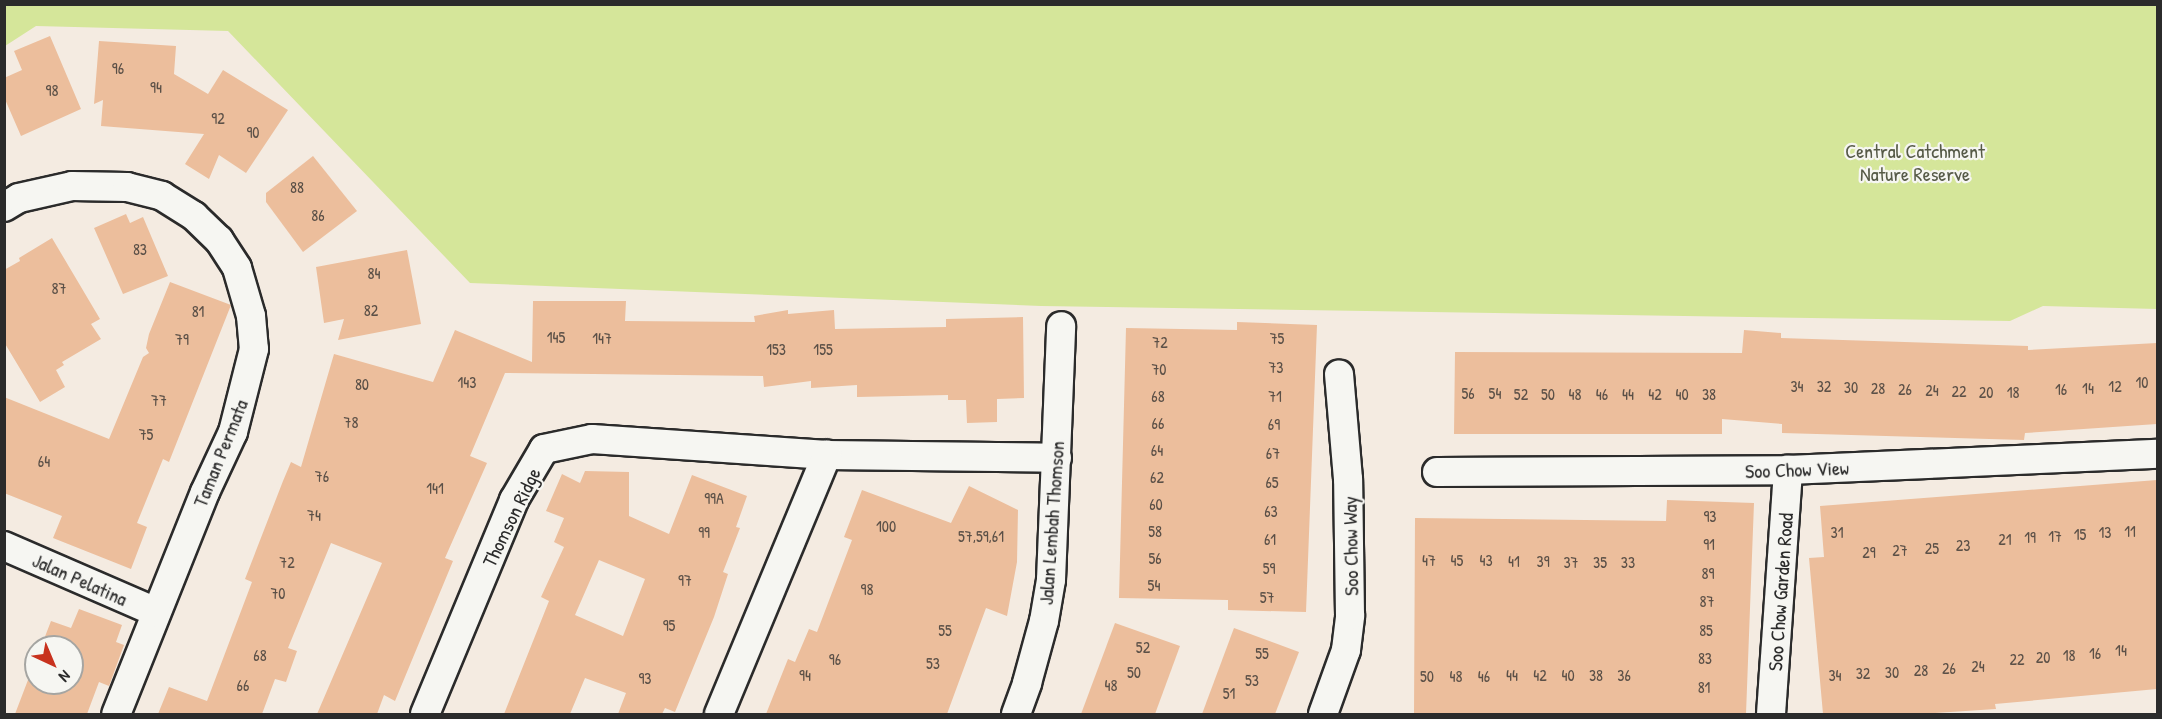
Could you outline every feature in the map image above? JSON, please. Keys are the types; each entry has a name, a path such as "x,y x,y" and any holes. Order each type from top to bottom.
{"street":[{"name":"Taman Permata","path":"4,207 19,198 72,186 109,185 144,190 179,205 208,227 237,268 251,316 254,349 233,432 205,492 116,714"},
{"name":"Jalan Lembah Thomson","path":"1016,714 1028,683 1044,621 1051,580 1058,458 1061,326"},
{"name":"Soo Chow Way","path":"1323,714 1346,650 1350,615 1348,479 1339,374"},
{"name":"Thomson Ridge","path":"425,714 514,500 544,449 592,439 827,455 1058,458"},
{"name":"Soo Chow View","path":"1437,472 1788,470 2157,454"},
{"path":"719,714 827,455"},
{"name":"Soo Chow Garden Road","path":"1771,714 1788,470"},
{"name":"Jalan Pelatina","path":"4,546 156,612"}],"green space":[{"name":"Central Catchment Nature Reserve","path":"5,4 2157,5 2157,309 2043,306 2010,321 1041,306 470,283 228,31 36,26 5,46"}],"building":[{"path":"50,36 81,109 21,136 4,97 4,78 22,70 14,51"},
{"path":"99,41 176,46 174,74 208,94 223,70 288,110 246,173 219,155 209,179 185,164 204,134 101,126 103,100 94,104"},
{"path":"313,156 357,211 303,252 266,202 266,193"},
{"path":"126,214 130,223 143,217 168,276 123,294 94,228"},
{"path":"52,238 100,319 91,324 101,339 62,362 64,365 56,370 65,387 40,402 4,342 4,270"},
{"path":"407,250 421,324 338,340 344,319 324,323 316,267"},
{"path":"170,282 231,305 169,462 163,459 137,523 147,527 131,569 53,538 62,516 4,493 4,397 109,439 143,357 149,353 146,348 149,334"},
{"path":"533,301 626,301 625,321 755,322 754,316 788,310 788,314 834,310 835,329 946,327 946,319 1023,317 1024,398 997,399 997,422 967,423 966,400 948,400 948,395 857,397 857,385 811,388 811,381 764,387 763,376 505,373 470,456 487,463 445,558 453,561 395,701 384,695 377,714 317,714 382,563 331,543 288,648 297,651 286,682 275,679 262,714 158,714 169,687 207,701 252,582 245,579 283,481 291,462 301,467 334,354 433,382 455,330 532,362"},
{"path":"1237,322 1317,325 1306,612 1228,610 1228,600 1119,598 1126,328 1237,330"},
{"path":"1744,330 1781,333 1781,338 2028,346 2028,350 2157,343 2157,424 2025,433 2024,440 1782,433 1782,424 1722,419 1722,434 1454,434 1455,352 1742,353"},
{"path":"585,471 629,472 629,516 669,534 692,475 747,496 736,527 740,528 723,572 728,574 714,617 675,712 665,708 662,714 618,714 626,693 585,678 570,714 504,714 549,601 541,597 564,547 554,542 564,518 546,511 562,474 580,483","holes":["599,560 645,579 623,636 575,615"]},
{"path":"2157,480 2157,689 1995,704 1996,709 1920,714 1823,714 1809,558 1824,557 1820,506"},
{"path":"969,486 1018,510 1017,562 1007,616 986,608 947,714 766,714 788,659 795,662 809,629 817,632 852,540 844,537 862,490 951,523"},
{"path":"1667,500 1754,503 1746,714 1414,714 1415,518 1666,521"},
{"path":"79,609 122,625 116,642 124,645 109,686 99,682 87,714 15,714 24,690 24,695 84,695 84,635 46,635 51,621 71,628"},
{"path":"1115,623 1180,646 1155,714 1081,714"},
{"path":"1234,628 1299,652 1275,714 1202,714"}]}
